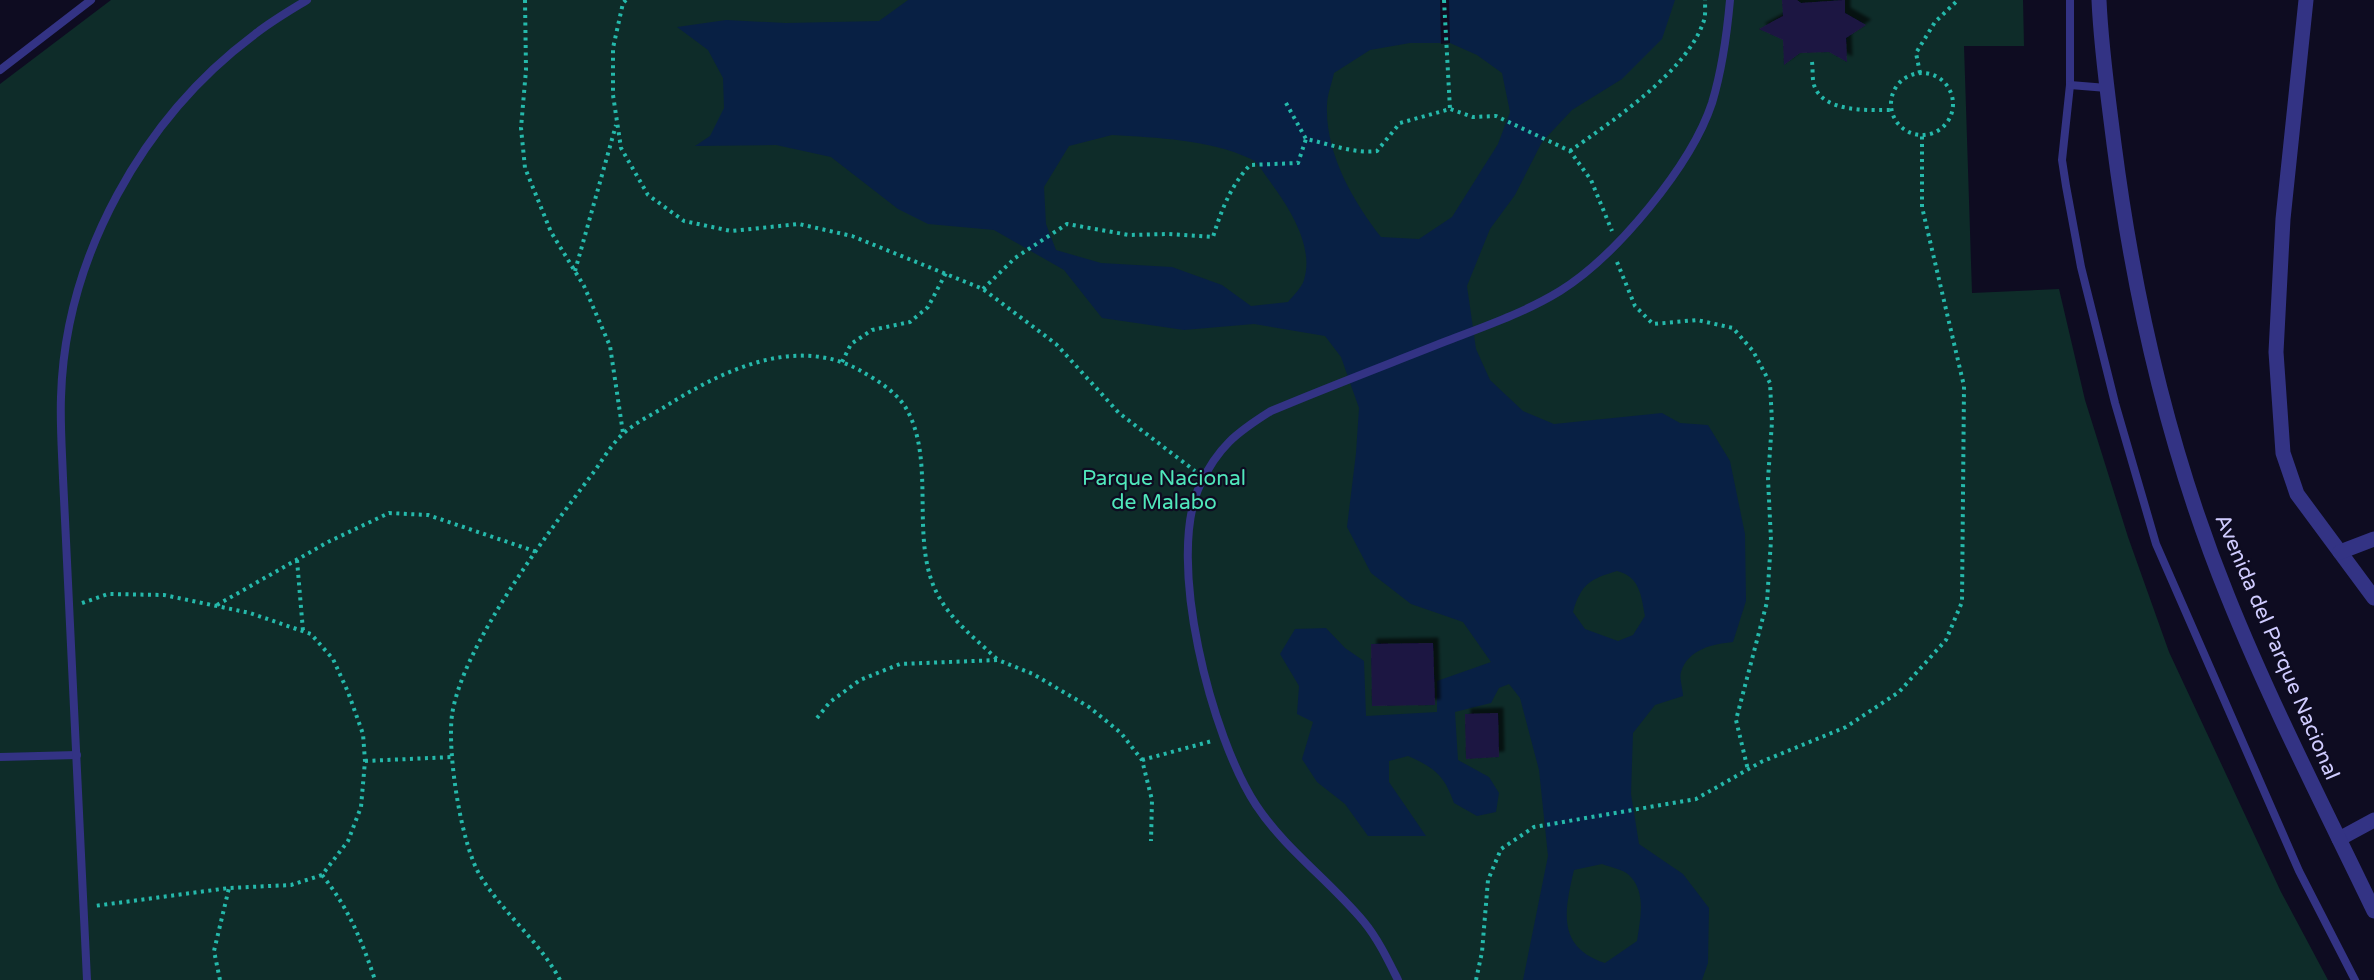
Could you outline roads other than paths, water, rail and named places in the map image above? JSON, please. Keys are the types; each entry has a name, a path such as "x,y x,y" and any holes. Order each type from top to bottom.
{"street":[{"name":"Avenida del Parque Nacional","path":"2099,0 2107,88 2134,276 2174,446 2228,596 2374,911"},
{"path":"2306,0 2283,219 2276,352 2283,453 2297,494 2374,598"},
{"path":"2340,552 2374,540"},
{"path":"2339,839 2374,820"}],"lane":[{"path":"0,70 91,0"},
{"path":"87,980 61,396 68,340 98,235 117,193 141,155 202,81 253,35 307,0"},
{"path":"1398,980 1385,952 1364,922 1278,835 1236,771 1209,698 1194,630 1189,563 1191,522 1199,487 1216,456 1236,433 1271,411 1514,315 1561,290 1617,242 1651,206 1684,158 1712,103 1727,33 1730,0"},
{"path":"2070,0 2070,86 2062,160 2081,267 2115,403 2156,544 2299,872 2355,980"},
{"path":"2070,86 2107,88"},
{"path":"0,757 76,755"}],"water":[{"path":"908,0 1675,0 1662,39 1622,79 1572,110 1542,142 1515,195 1490,229 1467,286 1476,349 1490,380 1523,411 1554,424 1662,413 1680,423 1708,425 1730,461 1745,534 1746,601 1733,642 1710,646 1689,658 1681,674 1683,696 1655,705 1633,733 1631,794 1639,844 1683,874 1709,908 1708,963 1702,980 1523,980 1548,856 1539,770 1520,698 1509,684 1499,688 1491,703 1455,712 1458,760 1489,777 1499,793 1496,812 1477,816 1454,803 1442,779 1425,764 1408,756 1389,761 1389,782 1426,836 1368,836 1345,804 1317,782 1302,759 1313,722 1297,714 1299,686 1280,654 1295,629 1326,628 1345,648 1364,661 1366,716 1437,712 1437,681 1491,662 1463,622 1411,604 1371,573 1347,527 1359,408 1341,357 1325,336 1254,324 1184,330 1102,318 1064,270 994,230 928,224 898,209 831,157 776,145 695,146 710,136 724,108 723,78 708,50 677,27 726,20 786,23 879,21","holes":["1410,43 1450,43 1477,55 1502,73 1510,112 1498,144 1452,217 1419,239 1381,237 1351,192 1331,141 1327,105 1334,73 1370,50","1112,135 1147,137 1200,143 1235,152 1251,159 1274,187 1297,225 1306,252 1304,280 1301,286 1288,302 1251,306 1222,285 1172,267 1101,263 1056,250 1046,224 1044,187 1069,146","1617,571 1635,582 1645,616 1633,635 1618,641 1585,629 1573,612 1583,589 1593,580","1602,864 1627,873 1635,882 1638,890 1641,906 1637,941 1605,963 1578,948 1571,938 1567,914 1574,870"]}],"park label":[{"name":"Parque Nacional de Malabo","path":"1164,490"}]}
